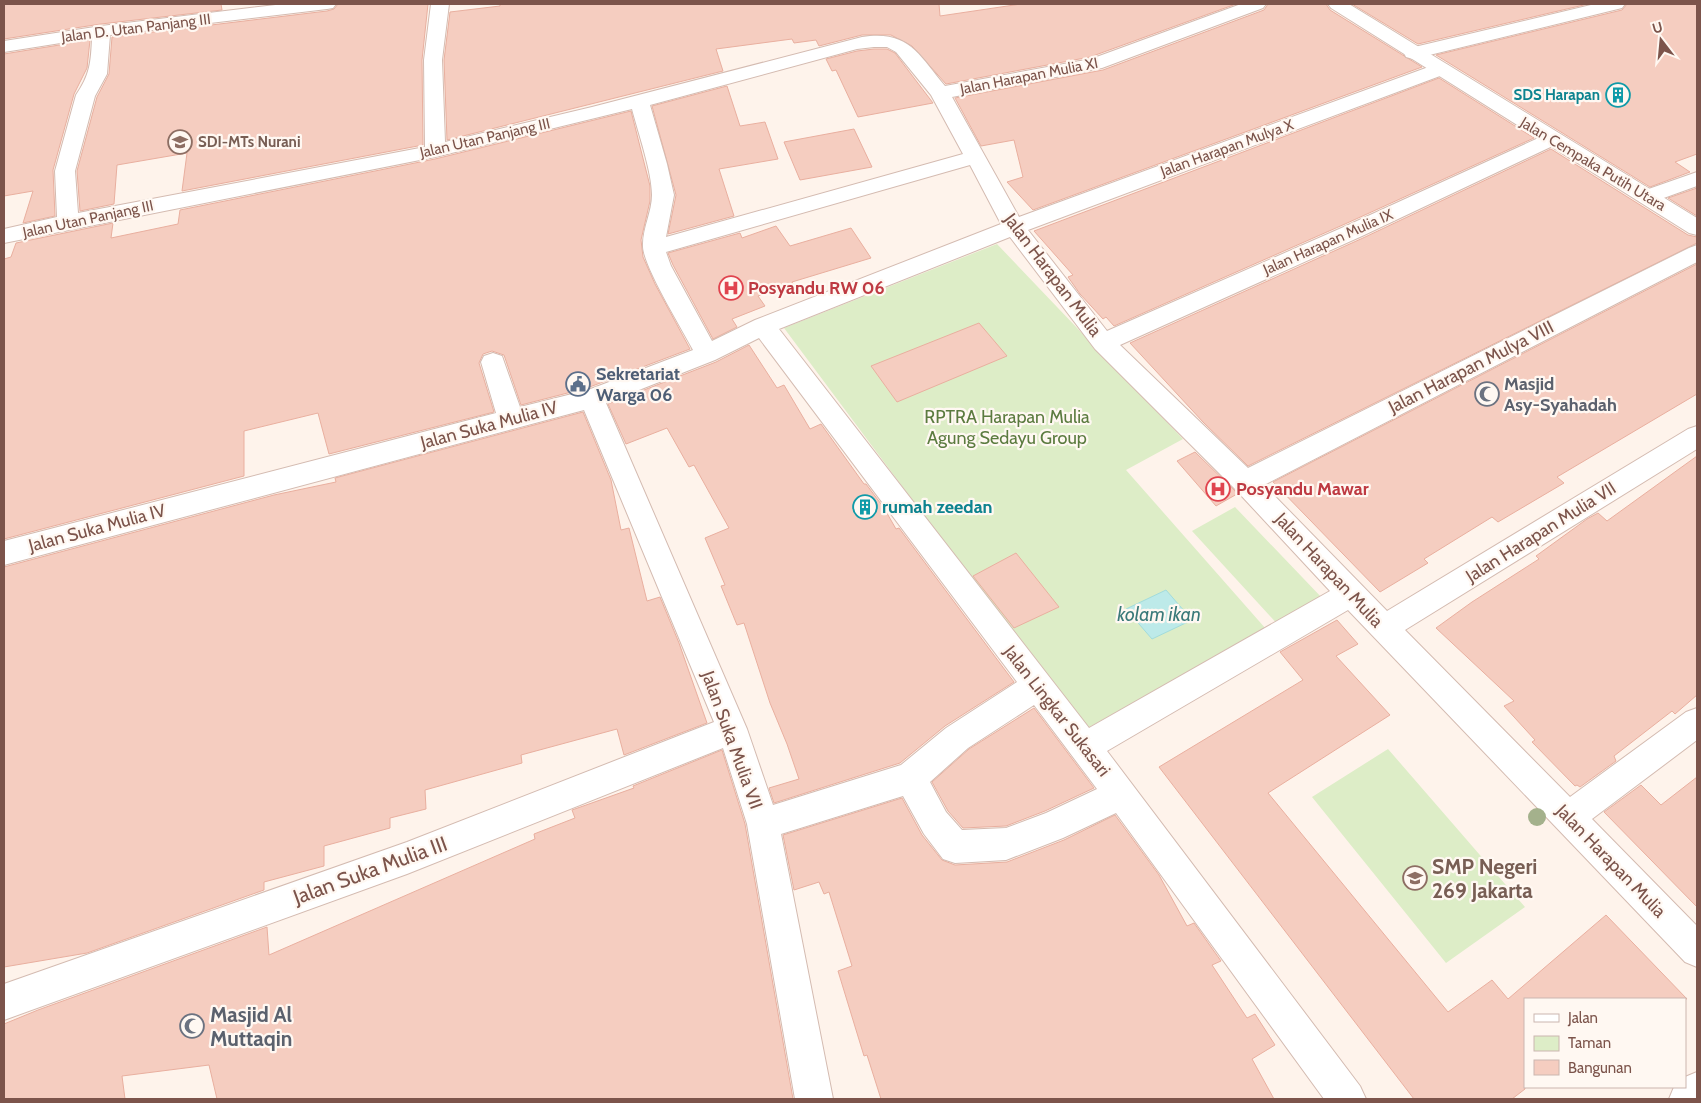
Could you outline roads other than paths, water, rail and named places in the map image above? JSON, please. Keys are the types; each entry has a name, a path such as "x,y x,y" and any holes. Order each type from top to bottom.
{"street":[{"name":"Jalan D. Utan Panjang III","path":"4,46 101,31 327,4"},
{"name":"Jalan Harapan Mulia XI","path":"940,93 1095,64 1257,4"},
{"name":"Jalan Cempaka Putih Utara","path":"1337,4 1697,228"},
{"path":"1414,53 1616,4"},
{"path":"435,150 433,60 445,5"},
{"path":"68,222 65,171 86,95 94,86 98,74 101,31"},
{"name":"Jalan Utan Panjang III","path":"4,236 435,150 639,101 856,44 885,41 896,43 903,48 940,93"},
{"name":"Jalan Harapan Mulya X","path":"1014,227 1441,69"},
{"name":"Jalan Harapan Mulia","path":"940,93 1014,227 1103,343 1245,482 1351,594 1697,950"},
{"path":"639,101 657,164 663,195 657,221 654,248 660,266 707,354"},
{"name":"Jalan Harapan Mulia IX","path":"1103,343 1354,232 1552,139"},
{"path":"654,248 975,157"},
{"path":"1647,197 1697,179"},
{"name":"Jalan Suka Mulia IV","path":"4,552 592,398 707,354 763,326 1014,227"},
{"name":"Jalan Harapan Mulya VIII","path":"1245,482 1697,252"},
{"name":"Jalan Lingkar Sukasari","path":"763,326 1121,794 1347,1099"},
{"path":"493,362 511,420"},
{"name":"Jalan Suka Mulia VII","path":"592,398 732,729 763,824 814,1099"},
{"name":"Jalan Harapan Mulia VII","path":"1384,628 1697,436"},
{"path":"1085,747 1351,594"},
{"path":"763,824 910,778 957,738 1038,686"},
{"path":"1569,817 1697,722"},
{"name":"Jalan Suka Mulia III","path":"4,1002 407,858 732,729"},
{"path":"910,778 935,824 955,847 1006,844 1052,827 1121,794"},
{"path":"1688,1099 1697,1091"}],"water":[{"name":"kolam ikan","path":"1166,590 1192,620 1152,639 1126,609"}],"place":[{"name":"SDS Harapan","path":"1618,95"},
{"name":"SDI-MTs Nurani","path":"180,142"},
{"name":"Posyandu RW 06","path":"731,288"},
{"name":"Sekretariat Warga 06","path":"578,384"},
{"name":"Masjid Asy-Syahadah","path":"1487,394"},
{"name":"Posyandu Mawar","path":"1218,489"},
{"name":"rumah zeedan","path":"865,507"},
{"name":"SMP Negeri 269 Jakarta","path":"1415,878"},
{"name":"Masjid Al Muttaqin","path":"192,1026"}],"park label":[{"name":"RPTRA Harapan Mulia Agung Sedayu Group","path":"1007,427"}]}
